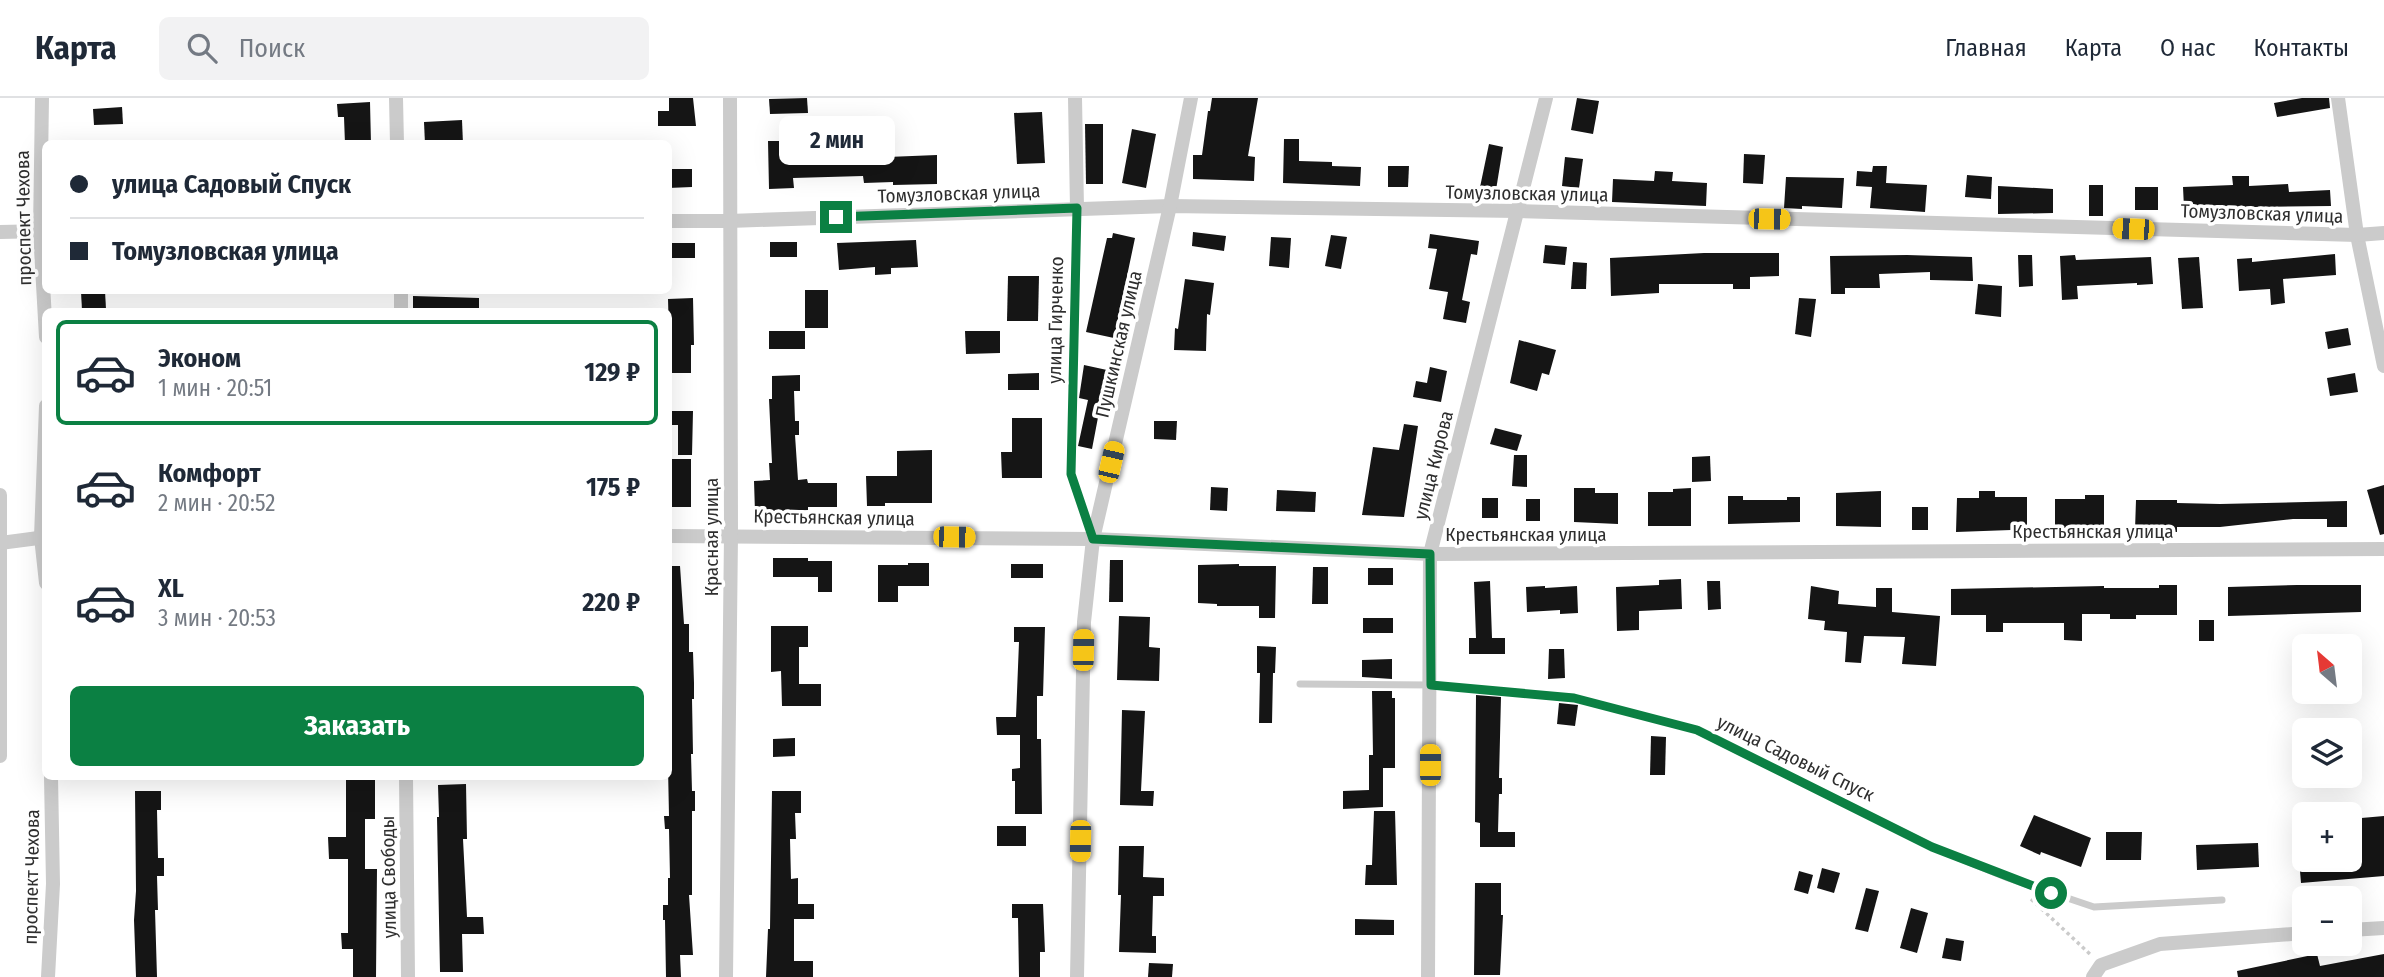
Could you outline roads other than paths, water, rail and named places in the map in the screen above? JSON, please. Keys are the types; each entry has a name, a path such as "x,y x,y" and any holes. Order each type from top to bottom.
{"street":[{"name":"проспект Чехова","path":"42,98 42,140"},
{"path":"396,98 397,140"},
{"name":"Красная улица","path":"726,977 731,535 730,98"},
{"name":"улица Гирченко","path":"1074,98 1077,208"},
{"name":"Пушкинская улица","path":"1077,977 1084,622 1093,539 1170,206 1191,98"},
{"name":"улица Кирова","path":"1427,977 1430,554 1546,98"},
{"path":"2338,98 2357,235 2384,366"},
{"name":"Томузловская улица","path":"672,221 1170,206 1518,211 2357,235 2384,233"},
{"path":"0,232 42,231"},
{"path":"0,495 0,756"},
{"name":"Крестьянская улица","path":"672,536 1093,539 1430,554 2384,549"},
{"path":"1,543 42,537"},
{"name":"проспект Чехова","path":"48,977 52,884 51,780"},
{"name":"улица Свободы","path":"406,780 408,977"},
{"path":"2362,929 2384,928"},
{"path":"2097,971 2160,944 2292,934"}],"lane":[{"name":"улица Гирченко","path":"1077,208 1071,474 1093,539"},
{"name":"улица Садовый Спуск","path":"1300,684 1431,685 1574,698 1697,730 1932,847 2008,878 2094,907 2222,900"}]}
